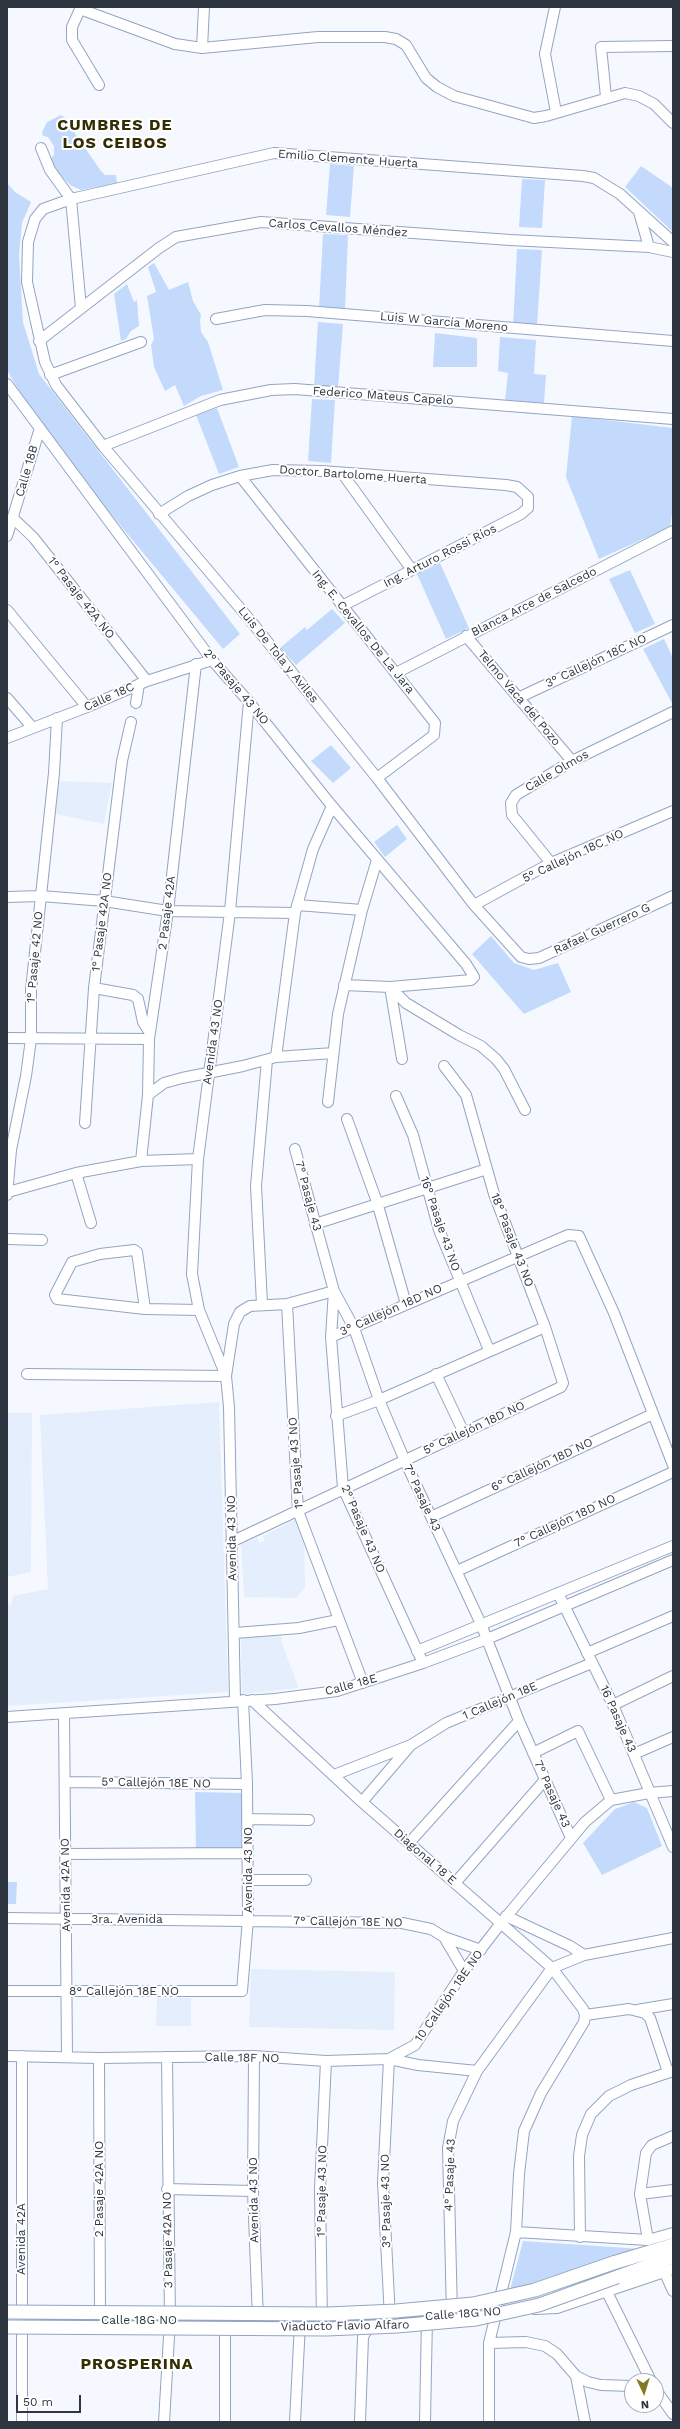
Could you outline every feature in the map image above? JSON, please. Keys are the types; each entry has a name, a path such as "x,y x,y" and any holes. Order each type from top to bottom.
{"main road":[{"name":"Viaducto Flavio Alfaro","path":"7,2312 327,2314 396,2312 474,2304 535,2290 613,2263 673,2245"},
{"name":"Viaducto Flavio Alfaro","path":"7,2327 327,2329 397,2326 476,2319 539,2305 673,2257"}],"street":[{"path":"202,48 204,7"},
{"path":"555,7 545,54 556,112"},
{"path":"99,86 72,40 72,27 80,8 175,44 202,48 318,37 385,36 396,39 406,45 426,78 437,87 454,96 534,118 625,93 639,96 654,104 673,123"},
{"path":"606,97 601,47 673,46"},
{"path":"41,148 50,170 71,199 81,308"},
{"name":"Emilio Clemente Huerta","path":"39,341 27,282 28,242 35,220 43,209 71,199 274,153 583,176 609,186 673,242"},
{"path":"640,212 649,247"},
{"name":"Carlos Cevallos Méndez","path":"39,341 158,248 176,237 261,222 510,240 649,247 673,252"},
{"name":"Luis W García Moreno","path":"216,320 266,310 307,310 673,340"},
{"name":"Luis De Tola y Aviles","path":"39,341 50,375 103,446 250,620 377,778 474,905 521,957 529,960"},
{"path":"50,375 141,342"},
{"name":"2° Pasaje 43 NO","path":"7,384 212,660 249,702 377,860 472,971 474,977 471,980 390,987"},
{"name":"Federico Mateus Capelo","path":"103,446 220,400 271,390 295,389 673,419"},
{"name":"Calle 18B","path":"7,536 14,518 40,428"},
{"name":"Doctor Bartolome Huerta","path":"159,514 188,496 240,476 266,471 292,469 506,485 517,487 528,497"},
{"path":"342,473 412,570"},
{"name":"Ing. E. Cevallos De La Jara","path":"240,476 431,716 435,729 434,736 377,778"},
{"name":"Ing. Arturo Rossi Ríos","path":"342,606 522,514 528,508 528,497"},
{"name":"1° Pasaje 42A NO","path":"14,518 33,537 143,682"},
{"name":"Blanca Arce de Salcedo","path":"396,673 466,636 668,536 673,531"},
{"path":"7,610 88,707"},
{"name":"3° Callejón 18C NO","path":"518,698 673,625"},
{"name":"Telmo Vaca del Pozo","path":"466,636 572,761"},
{"name":"Calle 18C","path":"7,738 88,707 143,682 212,660"},
{"name":"2 Pasaje 42A","path":"141,1161 148,1095 150,1036 168,911 196,664"},
{"path":"136,702 143,682"},
{"path":"7,698 32,728"},
{"name":"Avenida 43 NO","path":"242,1991 248,1919 247,1784 244,1700 235,1633 231,1542 230,1407 226,1376 199,1310 192,1274 198,1159 230,912 249,702"},
{"name":"Calle Olmos","path":"551,863 512,815 511,803 516,795 572,761 673,712"},
{"name":"1° Pasaje 42 NO","path":"7,1194 12,1150 26,1076 31,1039 31,990 57,718"},
{"name":"1° Pasaje 42A NO","path":"85,1123 89,1040 94,988 122,761 131,722"},
{"path":"262,1304 256,1186 272,1059 296,909 313,849 332,806"},
{"name":"5° Callejón 18C NO","path":"474,905 551,863 673,811"},
{"path":"328,1102 333,1054 344,986 362,910 377,860"},
{"path":"7,897 41,896 104,901 168,911 230,912 296,909 362,910"},
{"name":"Rafael Guerrero G","path":"529,960 539,958 673,896"},
{"path":"344,986 390,987 406,1003 459,1035 481,1046 496,1059 504,1069 524,1110"},
{"path":"390,987 402,1059"},
{"path":"7,1038 89,1040 150,1036 143,1022 138,999 133,995 94,988"},
{"path":"148,1095 164,1083 209,1072 272,1059 333,1054"},
{"name":"18° Pasaje 43 NO","path":"444,1066 466,1095 494,1194 545,1327 563,1383"},
{"name":"16° Pasaje 43 NO","path":"396,1096 413,1135 439,1230 489,1350"},
{"path":"347,1119 377,1202 406,1304"},
{"name":"7° Pasaje 43","path":"295,1149 334,1291 354,1328 379,1400 405,1461 481,1624 544,1781 571,1838"},
{"path":"7,1194 76,1172 141,1161 198,1159"},
{"path":"315,1224 377,1202 487,1169"},
{"path":"76,1172 91,1223"},
{"name":"3° Callejón 18D NO","path":"331,1337 459,1280 568,1235 579,1236 595,1269 653,1414"},
{"path":"7,1239 42,1240"},
{"path":"145,1309 137,1252 134,1250 100,1254 72,1262 55,1295 57,1299 145,1309 199,1310"},
{"name":"2° Pasaje 43 NO","path":"334,1291 331,1337 336,1416 343,1488 423,1663"},
{"name":"Avenida 43 NO","path":"226,1376 234,1324 240,1312 250,1306 262,1304 287,1304 334,1291"},
{"name":"1° Pasaje 43 NO","path":"287,1304 298,1511 363,1683"},
{"path":"336,1416 379,1400 489,1350 545,1327"},
{"path":"27,1374 226,1376"},
{"path":"436,1374 464,1433"},
{"name":"5° Callejón 18D NO","path":"231,1542 343,1488 405,1461 561,1387 563,1383"},
{"path":"653,1414 673,1464"},
{"name":"6° Callejón 18D NO","path":"431,1517 653,1414"},
{"name":"7° Callejón 18D NO","path":"457,1571 673,1472"},
{"path":"417,1651 673,1546"},
{"name":"Calle 18E","path":"7,1717 244,1700 337,1691 423,1663 487,1639 673,1560"},
{"name":"16 Pasaje 43","path":"558,1593 613,1705 673,1847"},
{"path":"587,1653 673,1616"},
{"path":"235,1633 299,1628 338,1620"},
{"name":"1 Callejón 18E","path":"334,1775 411,1745 446,1723 592,1663"},
{"path":"613,1705 673,1676"},
{"name":"Diagonal 18 E","path":"244,1700 334,1775 362,1802 455,1883 503,1920 552,1968 583,2009 584,2018"},
{"name":"Avenida 42A NO","path":"64,1714 68,1991 67,2057"},
{"path":"409,1843 519,1721"},
{"path":"533,1753 578,1731 611,1800 649,1793 673,1791"},
{"path":"634,1754 673,1737"},
{"name":"1 Callejón 18E","path":"362,1802 411,1745"},
{"path":"455,1883 544,1781"},
{"name":"5° Callejón 18E NO","path":"65,1782 247,1784"},
{"name":"10 Callejón 18E NO","path":"389,2059 415,2045 464,1971 503,1920 585,1822 611,1800"},
{"path":"247,1819 309,1820"},
{"path":"66,1854 248,1853"},
{"path":"248,1880 306,1880"},
{"name":"3ra. Avenida","path":"7,1918 248,1919"},
{"name":"7° Callejón 18E NO","path":"248,1919 402,1923 431,1929 444,1937 481,1950"},
{"path":"503,1920 520,1925 570,1946 584,1955"},
{"path":"444,1937 464,1971"},
{"path":"552,1968 584,1955 673,1938"},
{"name":"4° Pasaje 43","path":"452,2315 448,2148 453,2122 477,2072 552,1968"},
{"name":"8° Callejón 18E NO","path":"7,1992 242,1991"},
{"path":"489,2422 489,2343 516,2232 519,2174 524,2131 541,2093 584,2018 673,2004"},
{"path":"580,2237 579,2156 582,2135 591,2114 609,2096 631,2085 670,2072 650,2018 645,2013 637,2010"},
{"name":"Calle 18F NO","path":"7,2056 99,2058 254,2056 326,2061 389,2059 418,2065 477,2072"},
{"name":"Avenida 42A","path":"22,2056 22,2422"},
{"name":"Avenida 43 NO","path":"254,2056 253,2190 258,2320"},
{"name":"3 Pasaje 42A NO","path":"164,2422 170,2320 167,2189 167,2057"},
{"name":"2 Pasaje 42A NO","path":"99,2058 100,2319"},
{"name":"3° Pasaje 43 NO","path":"389,2059 383,2183 390,2319"},
{"name":"1° Pasaje 43 NO","path":"322,2321 320,2189 326,2061"},
{"path":"648,2240 640,2194 646,2154 652,2145 673,2136"},
{"path":"167,2189 253,2190"},
{"path":"640,2194 673,2190"},
{"path":"516,2232 648,2240 673,2233"},
{"path":"669,2270 673,2291"},
{"name":"Calle 18G NO","path":"7,2319 322,2321 427,2317 557,2308 669,2270"},
{"path":"607,2292 647,2373"},
{"path":"425,2422 427,2317"},
{"path":"225,2320 225,2422"},
{"path":"356,2320 364,2337"},
{"path":"360,2422 364,2337 372,2320"},
{"path":"294,2422 300,2321"},
{"path":"489,2343 526,2342 545,2346 557,2354 576,2376 588,2382 624,2385"},
{"path":"576,2376 585,2422"},
{"path":"664,2401 673,2414"}],"shaded area":[{"path":"61,115 69,121 76,135 101,171 105,175 116,175 117,183 81,190 70,185 58,172 50,160 54,155 54,146 48,137 43,136 42,132 47,122"},
{"path":"330,164 354,166 350,217 326,215"},
{"path":"641,166 673,188 673,232 625,187"},
{"path":"522,179 545,180 542,228 519,227"},
{"path":"7,183 15,192 31,202 22,223 19,255 23,322 39,374 240,634 223,649 100,501 22,396 7,370"},
{"path":"323,234 348,235 345,310 319,308"},
{"path":"517,249 542,250 537,327 513,326"},
{"path":"154,263 169,290 188,282 193,301 201,315 201,332 208,342 223,390 201,396 184,406 175,385 165,391 154,367 151,345 154,339 147,296 156,292 148,267"},
{"path":"127,284 134,302 137,300 139,326 131,331 126,339 121,341 114,294"},
{"path":"318,322 343,324 338,388 314,387"},
{"path":"435,333 477,338 477,367 433,367"},
{"path":"500,337 536,340 534,374 546,375 544,403 505,400 508,373 498,371"},
{"path":"312,399 335,400 331,463 308,461"},
{"path":"217,408 239,467 219,474 196,415"},
{"path":"572,416 673,428 673,509 670,527 599,559 566,477"},
{"path":"440,563 469,628 446,639 417,574"},
{"path":"630,570 655,624 635,633 609,579"},
{"path":"332,609 345,623 296,665 280,648 305,627 307,630"},
{"path":"664,639 673,658 673,705 643,649"},
{"path":"331,745 351,768 333,783 311,761"},
{"path":"59,781 112,783 104,824 56,814"},
{"path":"397,825 407,839 385,857 374,842"},
{"path":"491,936 514,963 534,970 558,963 571,992 524,1014 472,954"},
{"path":"219,1402 228,1692 7,1706 7,1604 11,1605 13,1596 48,1589 40,1415"},
{"path":"7,1413 32,1413 31,1572 7,1577"},
{"path":"298,1518 304,1535 305,1588 296,1598 244,1597 241,1544 257,1538 260,1543 265,1541 263,1536"},
{"path":"281,1630 282,1644 299,1688 242,1694 241,1634"},
{"path":"195,1792 245,1793 245,1851 196,1851"},
{"path":"634,1802 647,1808 662,1846 602,1875 583,1843 615,1809"},
{"path":"7,1882 17,1882 16,1904 7,1904"},
{"path":"251,1969 395,1972 394,2030 249,2027"},
{"path":"157,1998 191,1998 191,2026 156,2026"},
{"path":"523,2241 642,2249 510,2290"}],"district":[{"name":"CUMBRES DE LOS CEIBOS","path":"115,134"},
{"name":"PROSPERINA","path":"137,2364"}]}
